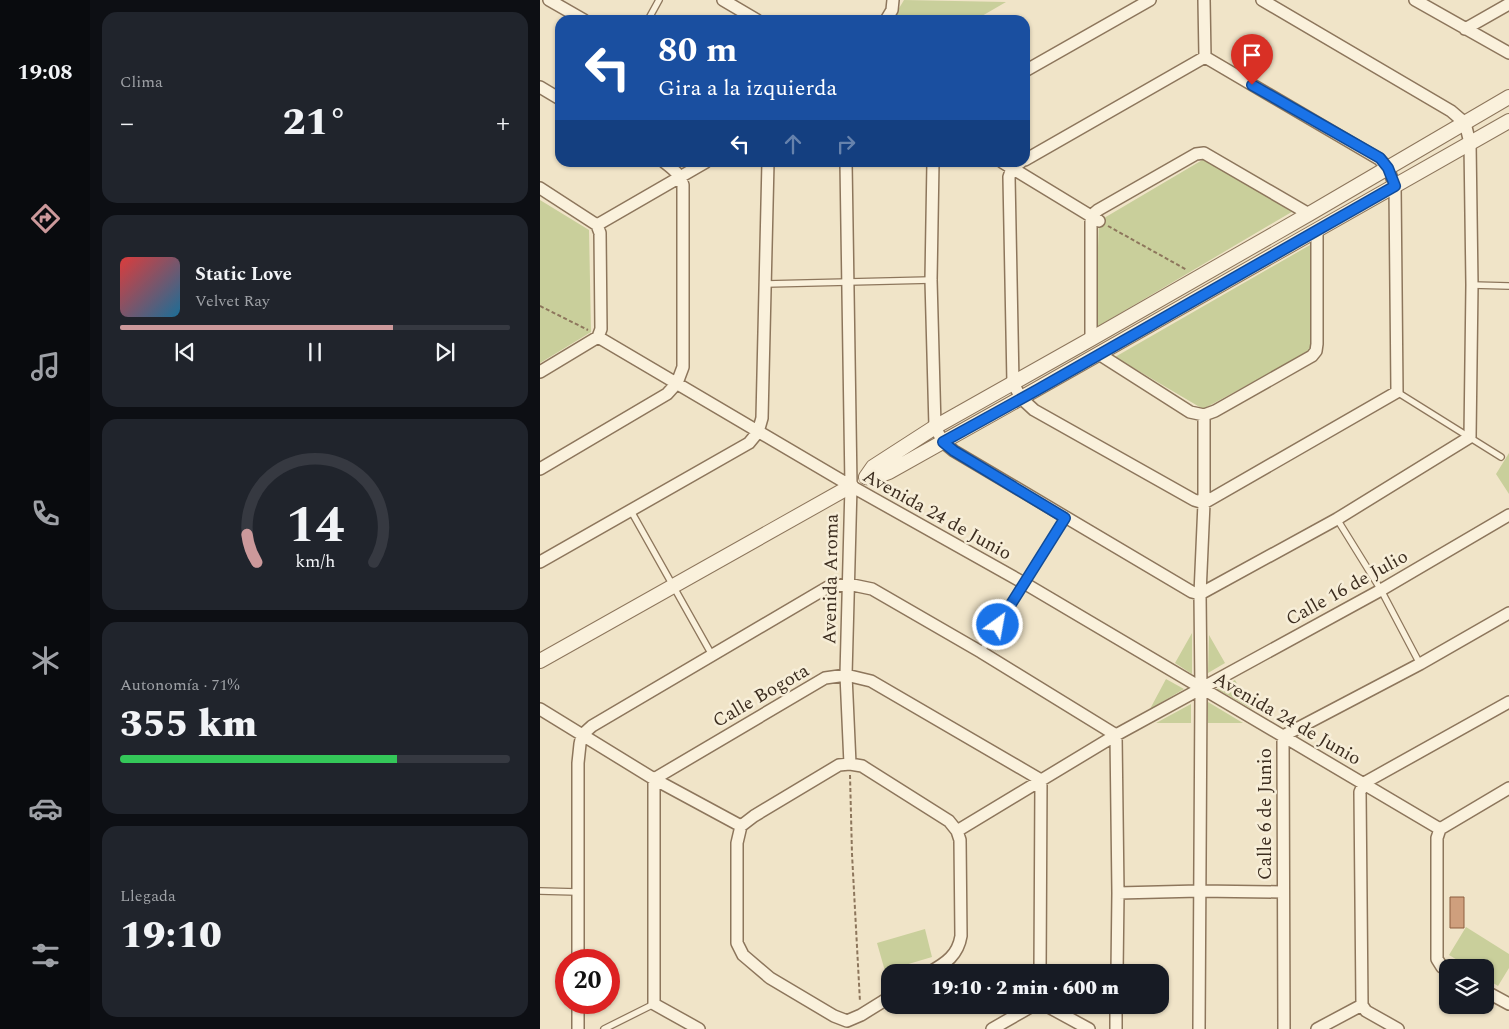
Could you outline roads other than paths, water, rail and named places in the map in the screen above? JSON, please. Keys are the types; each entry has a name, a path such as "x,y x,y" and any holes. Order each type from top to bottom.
{"street":[{"path":"549,0 575,15"},
{"path":"722,0 748,15"},
{"path":"889,15 892,10 893,0"},
{"path":"1030,68 1150,0"},
{"path":"1204,0 1204,57"},
{"path":"933,167 931,280 935,427 943,442 954,451 1065,518 1192,592 1200,594 1337,519 1470,437 1472,285 1470,143 1465,123 1451,111 1262,0"},
{"path":"1415,0 1465,30 1509,53"},
{"path":"1465,30 1509,4"},
{"path":"1030,157 1204,57"},
{"path":"1011,167 1009,176 1013,383 1021,398 1034,410 1194,500 1204,503 1397,392 1395,186 1388,168 1380,158 1204,57"},
{"path":"540,86 555,96"},
{"path":"540,661 851,486 866,477 873,467 935,427 1310,214 1509,97"},
{"path":"866,477 873,478 889,472 1509,121"},
{"path":"1091,339 1095,219 1098,210 1196,154 1204,153 1310,214"},
{"path":"540,469 666,394 677,383 683,367 683,185 681,177 672,167"},
{"path":"598,225 698,167"},
{"path":"540,562 748,443 758,432 762,418 768,167"},
{"name":"Avenida Aroma","path":"846,167 851,486 846,675 850,764"},
{"path":"1017,167 1095,219"},
{"path":"540,188 598,225 600,233 601,310 601,329 598,337 540,372"},
{"path":"1099,354 1190,412 1204,415 1215,411 1312,356 1316,351 1317,230"},
{"name":"Avenida 24 de Junio","path":"598,337 851,486 1024,584 1440,829"},
{"path":"1199,1029 1202,689 1200,594 1204,503 1204,415"},
{"name":"Calle 16 de Julio","path":"957,831 1116,735 1381,590 1509,515"},
{"path":"578,949 578,763 582,735 592,726 828,587 848,584 872,589 1116,735 1117,964"},
{"name":"Calle 6 de Junio","path":"1284,1029 1282,892 1283,736 1420,664 1509,613"},
{"name":"Calle Bogota","path":"654,779 826,678 846,675 871,681 1041,780"},
{"path":"1398,1029 1366,1011 1362,1004 1360,792 1364,783 1509,702"},
{"path":"540,709 654,779 741,826"},
{"path":"881,1003 847,1025 770,978 743,955 737,943 737,843 741,826 754,816 839,765 850,764 862,766 949,821 957,831 960,840 961,936 959,947 944,964"},
{"path":"654,779 654,1004 698,1029"},
{"path":"1040,964 1041,780"},
{"path":"1439,962 1437,959 1437,838 1440,829 1509,788"},
{"path":"1118,893 1199,890 1282,892"},
{"path":"1494,996 1509,1004"},
{"path":"1317,1029 1362,1004"},
{"path":"578,1014 578,1029"},
{"path":"992,1029 1018,1014"},
{"path":"1062,1014 1089,1029"},
{"path":"1116,1014 1116,1029"}],"lane":[{"path":"651,15 659,0"},
{"path":"766,284 931,280"},
{"path":"1472,285 1509,286"},
{"path":"1397,392 1501,457"},
{"path":"632,511 712,655"},
{"path":"980,652 1065,518"},
{"path":"1337,519 1381,590 1420,664"},
{"path":"540,891 577,892"},
{"path":"604,1029 654,1004"}]}
